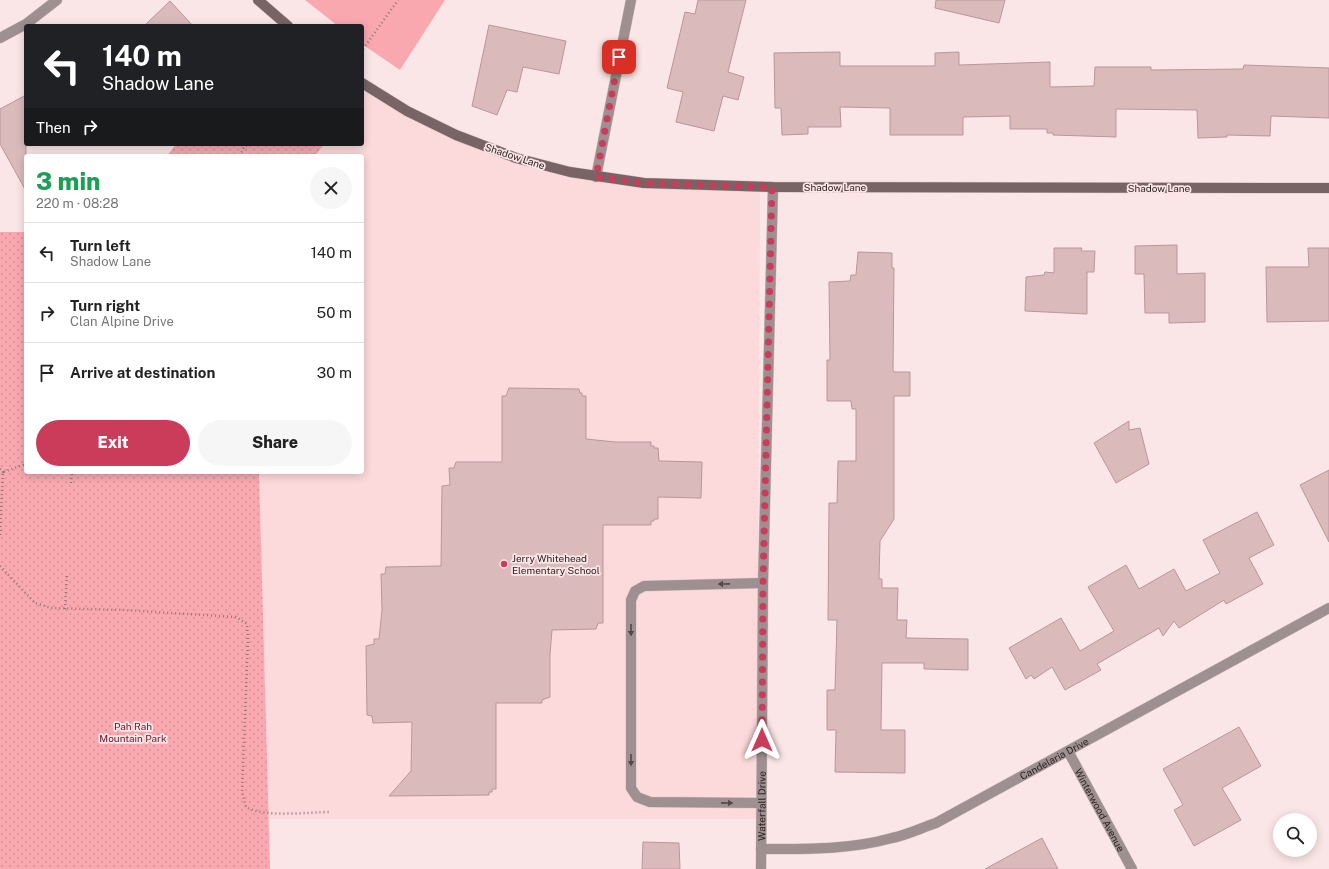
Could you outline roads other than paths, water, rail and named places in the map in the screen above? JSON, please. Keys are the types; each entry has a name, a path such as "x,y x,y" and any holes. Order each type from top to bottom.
{"street":[{"path":"26,24 57,0"},
{"path":"258,0 286,24"},
{"path":"596,177 631,0"},
{"path":"0,38 24,25"},
{"name":"Shadow Lane","path":"364,84 407,111 456,135 516,158 570,172 644,183 772,187 1329,188"},
{"name":"Waterfall Drive","path":"761,869 763,583 772,187"},
{"path":"761,803 650,802 637,796 631,788 631,600 635,591 644,586 763,583"},
{"name":"Candelaria Drive","path":"761,849 817,849 850,847 893,838 936,823 1329,608"},
{"name":"Winterwood Avenue","path":"1068,751 1132,869"}],"place":[{"name":"Jerry Whitehead Elementary School","path":"504,564"}],"park label":[{"name":"Pah Rah Mountain Park","path":"133,732"}]}
